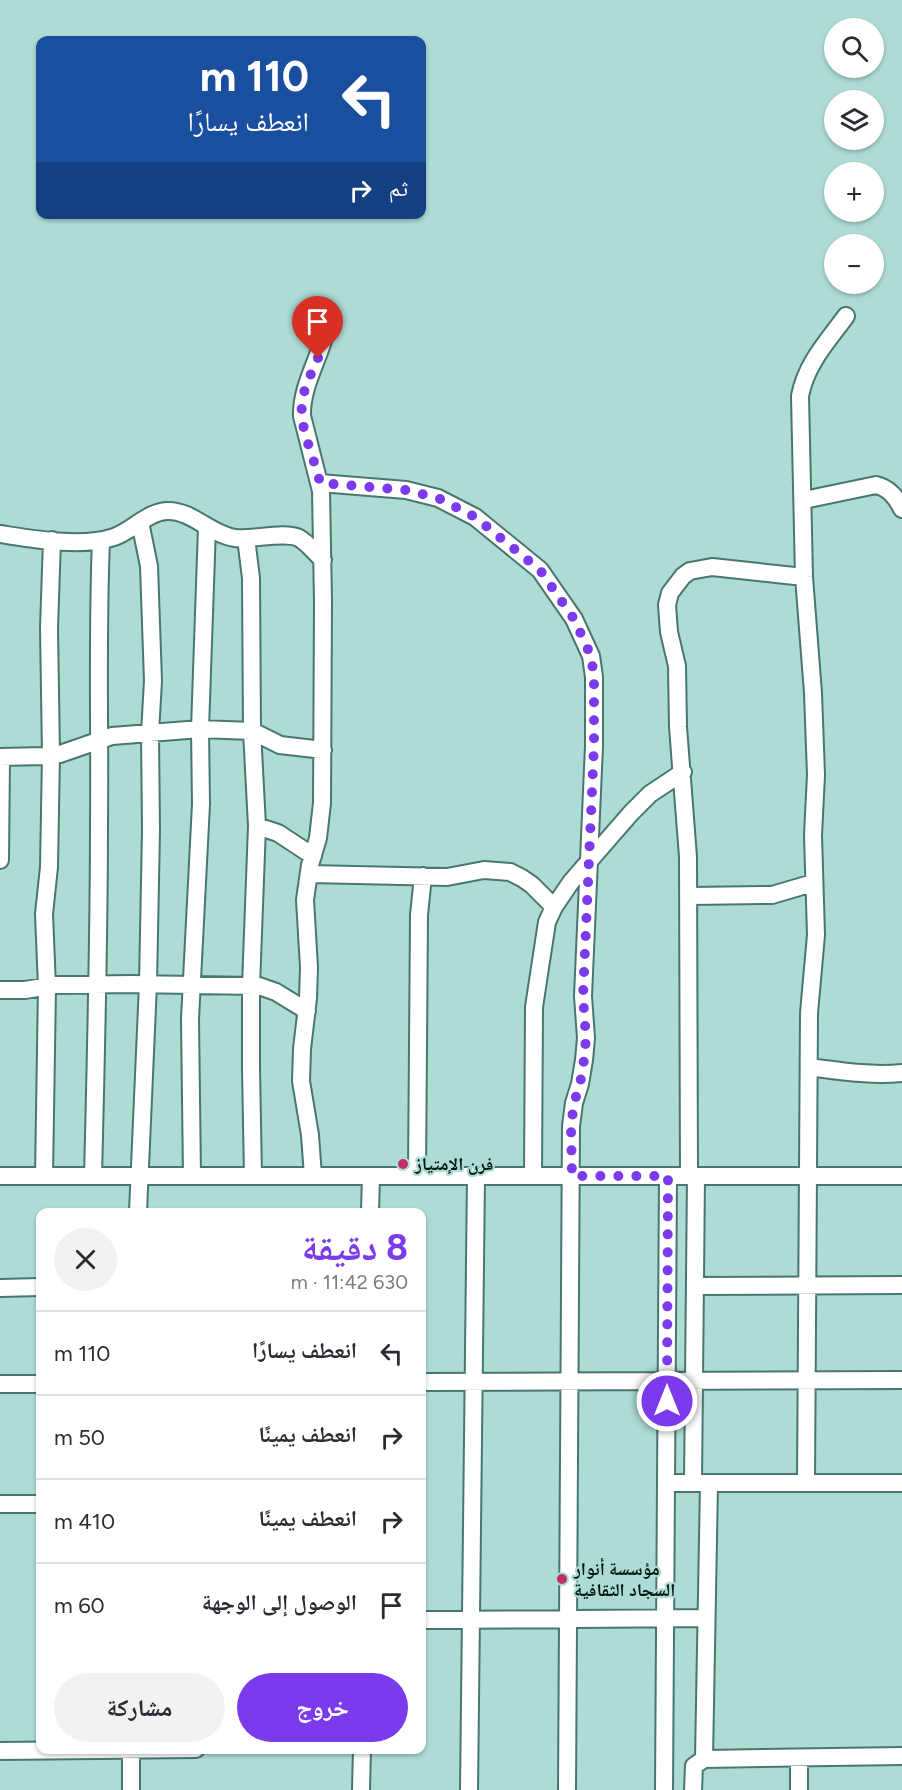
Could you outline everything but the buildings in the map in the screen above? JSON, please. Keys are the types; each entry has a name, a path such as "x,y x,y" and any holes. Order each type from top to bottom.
{"street":[{"path":"806,1483 809,1013 816,935 813,883 816,740 804,578 800,396 809,367 846,316"},
{"path":"313,1176 310,1135 301,1081 309,968 305,900 312,856 318,838 322,803 323,560 320,483 305,427 302,403 326,330"},
{"path":"320,483 406,490 438,498 475,517 540,570 574,619 591,656 594,677 594,746 583,996 586,1038 583,1068 571,1126 567,1790"},
{"path":"804,500 876,484 892,494 902,509"},
{"path":"0,534 52,540 101,541 119,536 140,522 167,511 187,515 207,527 234,538 289,535 299,538 323,560"},
{"path":"138,1208 148,984 150,733 153,681 149,566 140,522"},
{"path":"192,1176 190,1019 201,804 200,729 207,527"},
{"path":"246,538 251,578 252,731 257,826 251,986 254,1176"},
{"path":"44,1176 47,987 44,914 49,867 51,755 49,628 52,540"},
{"path":"93,1176 98,985 98,629 101,541"},
{"path":"704,1759 706,1618 701,1483 694,1381 695,1286 689,896 676,666 667,605 670,593 683,576 700,568 712,567 804,578"},
{"path":"0,860 0,757 51,755 112,736 200,729 252,731 280,745 323,750"},
{"path":"532,1176 534,1007 545,931 554,907 571,882 650,794 683,772"},
{"path":"257,826 278,833 312,856"},
{"path":"309,874 447,877 484,870 510,872 532,885 554,907"},
{"path":"417,1176 419,915 423,876"},
{"path":"689,896 772,895 813,883"},
{"path":"0,990 148,984 259,986 276,992 307,1011"},
{"path":"809,1067 855,1073 902,1073"},
{"path":"0,1176 902,1176"},
{"path":"370,1208 371,1176"},
{"path":"469,1790 476,1176"},
{"path":"664,1790 668,1176"},
{"path":"695,1286 902,1285"},
{"path":"0,1288 36,1287"},
{"path":"426,1382 902,1380"},
{"path":"0,1384 36,1384"},
{"path":"666,1483 902,1483"},
{"path":"0,1504 36,1504"},
{"path":"426,1620 706,1618"},
{"path":"0,1751 36,1750"},
{"path":"131,1754 131,1790"},
{"path":"361,1790 362,1754"},
{"path":"693,1790 694,1766 704,1759 902,1756"},
{"path":"799,1758 799,1790"}],"place":[{"name":"فرن الإمتياز","path":"403,1164"},
{"name":"مؤسسة أنوار السجاد الثقافية","path":"562,1579"}],"route":[{"path":"318,358 305,391 302,416 320,483 406,490 438,498 475,517 540,570 574,619 591,656 594,677 594,746 583,996 586,1038 580,1084 574,1103 571,1126 572,1176 668,1176 667,1401"}]}
